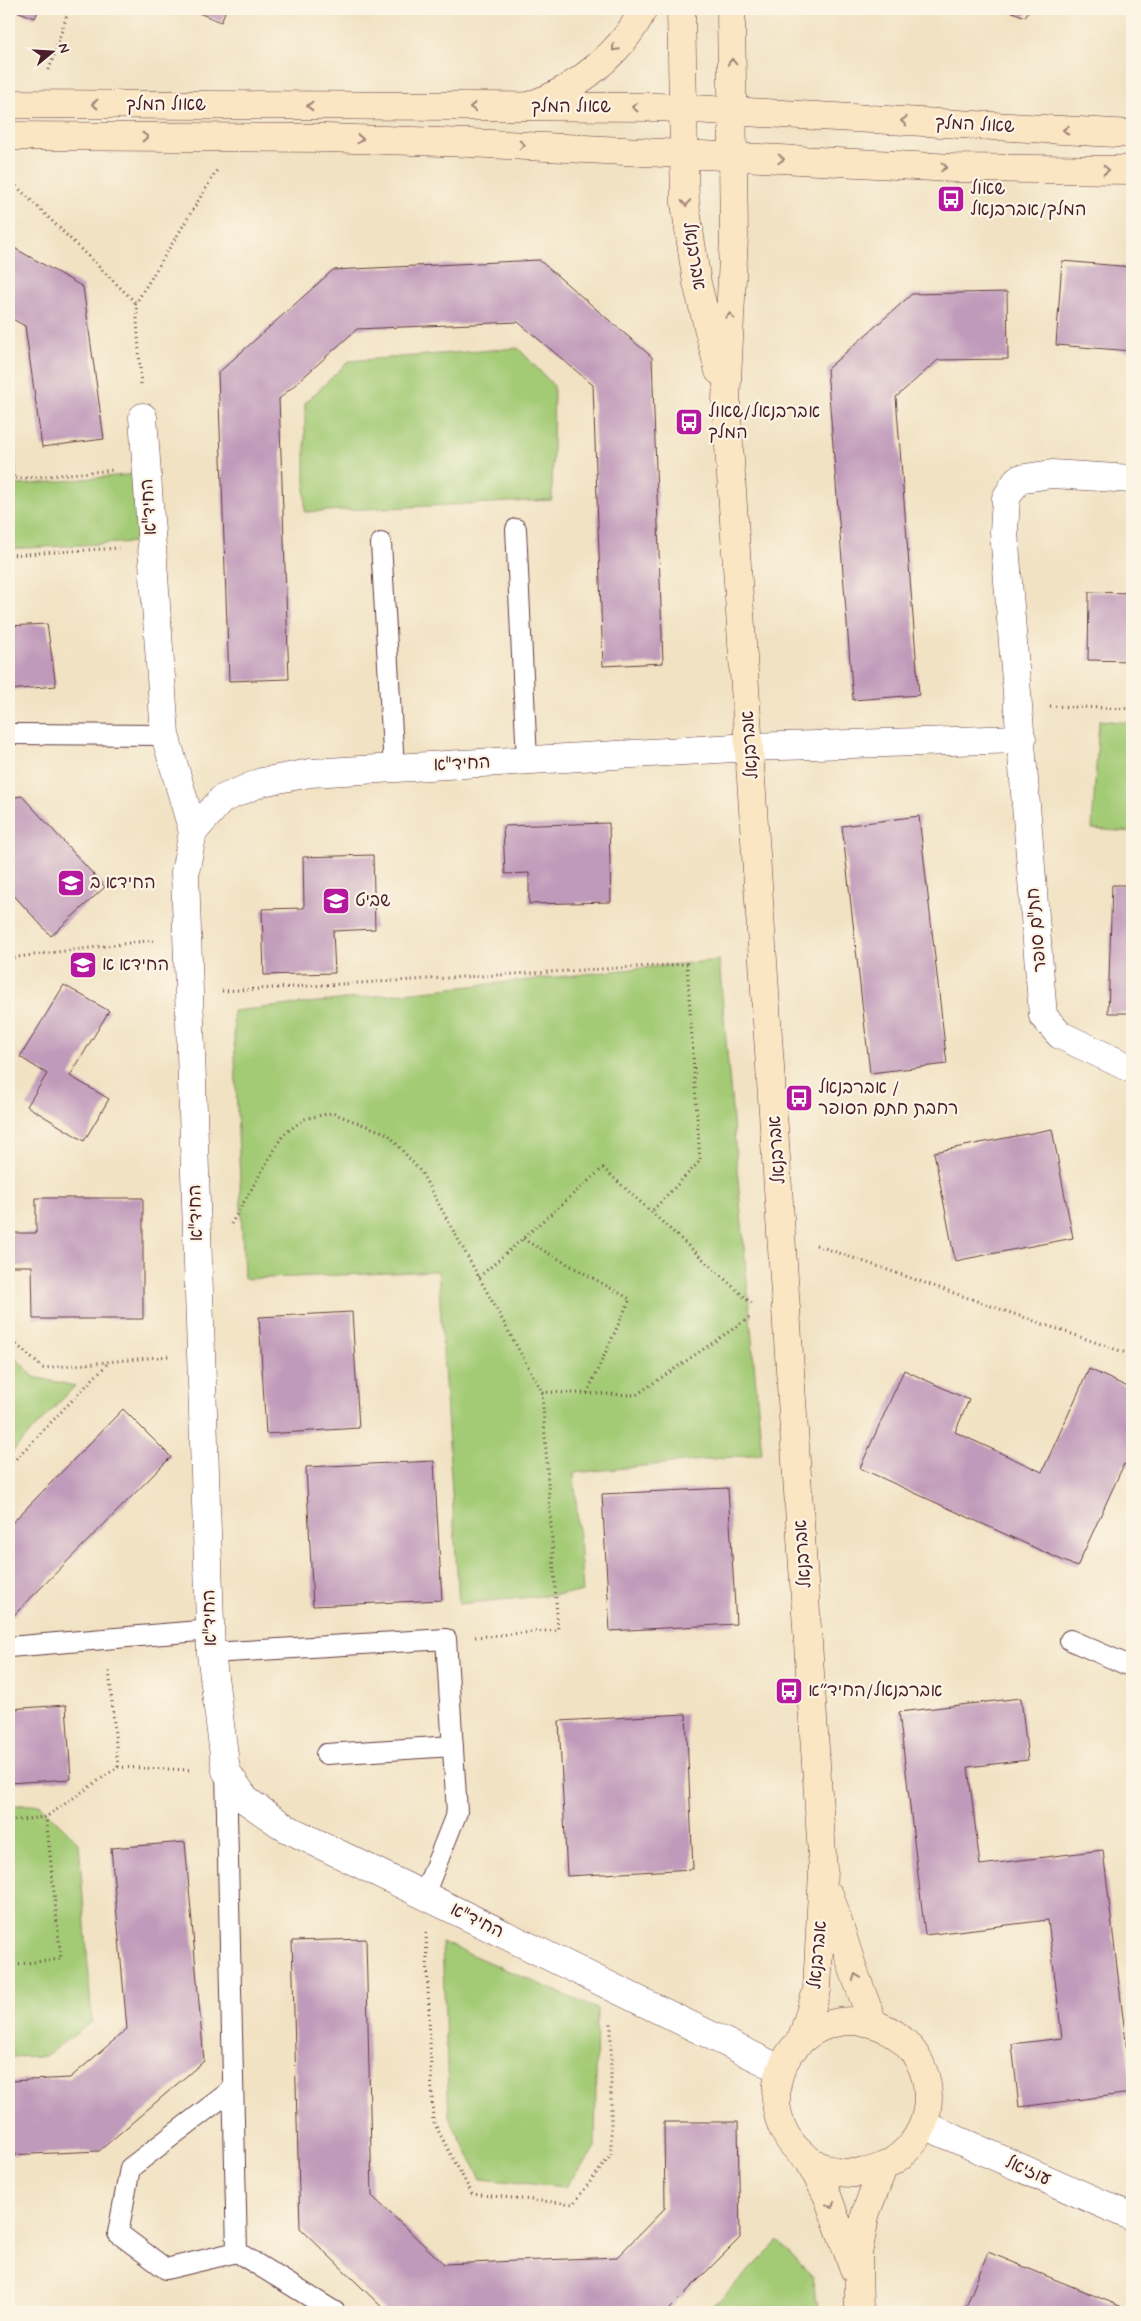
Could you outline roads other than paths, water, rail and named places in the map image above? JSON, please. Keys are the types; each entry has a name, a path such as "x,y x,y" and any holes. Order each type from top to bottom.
{"street":[{"path":"526,107 546,100 585,76 615,48 639,18 643,9"},
{"name":"אברבנאל","path":"680,9 685,203 697,283 726,400"},
{"name":"אברבנאל","path":"731,9 734,237 726,400 823,1870 817,1990 802,2038"},
{"name":"שאול המלך","path":"9,104 684,109 1132,134"},
{"name":"שאול המלך","path":"9,136 460,142 953,168 1132,170"},
{"name":"החיד\"א","path":"143,417 165,735 193,832 185,872 211,1641 226,1771 248,1801 286,1828 780,2069"},
{"name":"חת\"ם סופר","path":"1132,478 1052,474 1018,479 1006,498 1004,532 1044,1016 1060,1035 1132,1069"},
{"path":"750,747 1022,739"},
{"name":"החיד\"א","path":"193,832 222,799 262,782 310,773 750,747"},
{"name":"אברבנאל","path":"823,1870 854,1972 873,2022"},
{"path":"809,2161 832,2172 858,2174 882,2168 900,2158 914,2143 924,2125 928,2100 926,2074 914,2051 896,2034 873,2022 848,2020 823,2025 802,2038 789,2053 780,2069 775,2095 779,2120 791,2143 809,2161 827,2195 858,2280"},
{"name":"עוזיאל","path":"924,2125 1130,2210"},
{"path":"859,2312 858,2254 866,2212 882,2168"}],"lane":[{"path":"516,530 527,760"},
{"path":"381,543 394,768"},
{"path":"9,734 165,735"},
{"path":"9,1647 107,1639 211,1641 446,1639 457,1812 424,1895"},
{"path":"1070,1640 1132,1667"},
{"path":"326,1754 453,1746"},
{"path":"226,1771 237,2252"},
{"path":"233,2089 130,2168 118,2233 166,2269 237,2252 335,2312"}],"place":[{"name":"שאול המלך/אברבנאל","path":"951,199"},
{"name":"אברבנאל/שאול המלך","path":"689,422"},
{"name":"החידא ב","path":"71,883"},
{"name":"שביט","path":"336,901"},
{"name":"החידא א","path":"83,965"},
{"name":"אברבנאל / רחבת חתם הסופר","path":"799,1098"},
{"name":"אברבנאל/החיד״א","path":"789,1691"}]}
